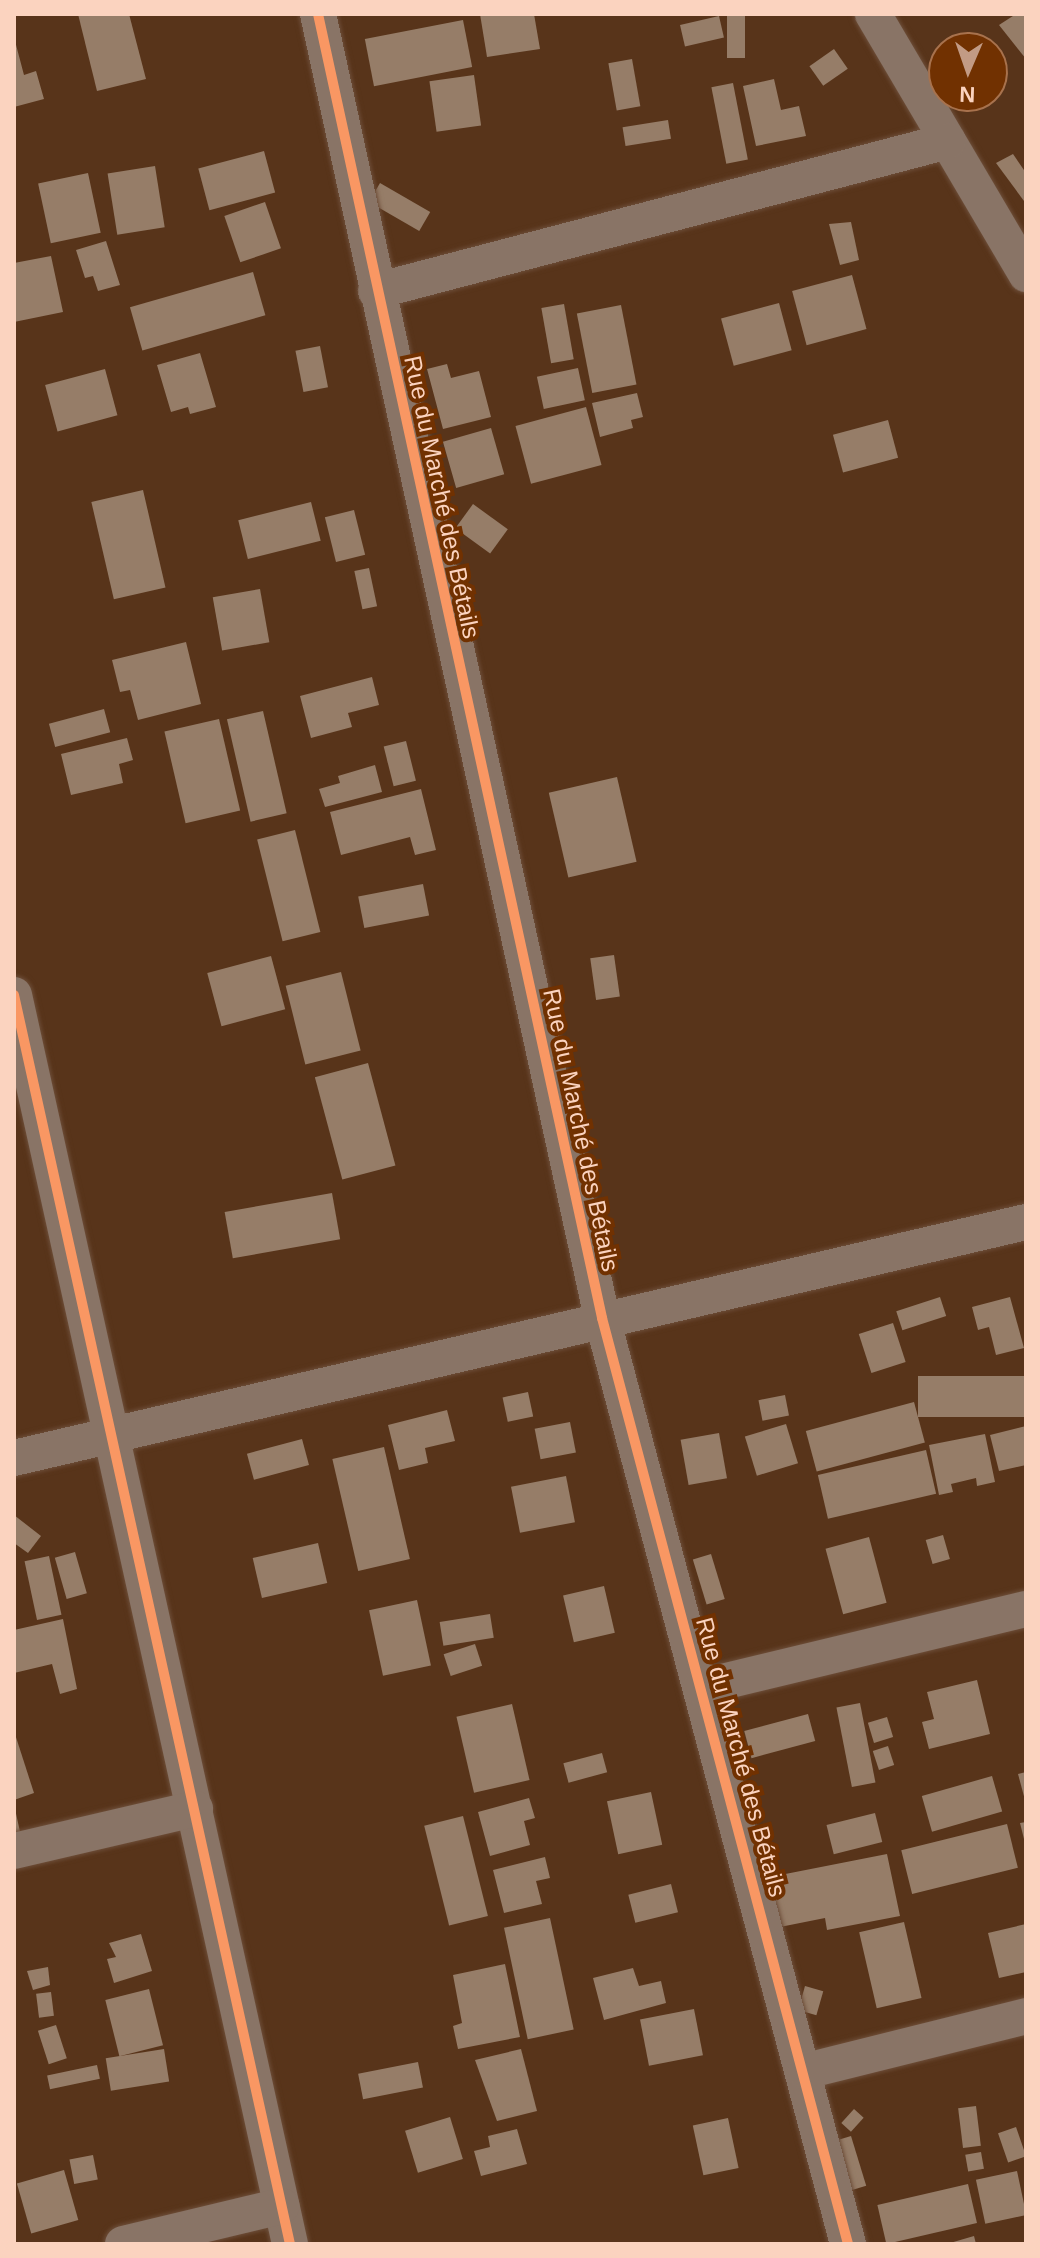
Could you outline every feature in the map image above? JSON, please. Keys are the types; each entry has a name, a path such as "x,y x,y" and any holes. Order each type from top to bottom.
{"street":[{"name":"Rue du Marché des Bétails","path":"318,14 602,1318 806,2071 848,2244"},
{"path":"873,14 1026,274"},
{"path":"376,291 948,141"},
{"path":"14,995 18,1035 112,1435 290,2244"},
{"path":"14,1458 602,1318 1026,1222"},
{"path":"701,1687 1026,1609"},
{"path":"14,1851 195,1809"},
{"path":"806,2071 1026,2016"},
{"path":"123,2244 281,2206"}],"building":[{"path":"78,14 129,14 146,79 97,91"},
{"path":"480,14 534,14 540,49 487,57"},
{"path":"727,14 745,14 745,58 727,58"},
{"path":"1016,14 1026,14 1026,59 1008,36 1008,32 999,25"},
{"path":"719,16 724,37 685,46 680,25"},
{"path":"463,20 472,67 374,86 365,39"},
{"path":"15,41 24,75 36,71 44,99 14,107"},
{"path":"834,49 848,69 823,86 809,66"},
{"path":"632,59 640,106 617,110 608,63"},
{"path":"474,75 481,126 437,132 429,81"},
{"path":"774,79 781,110 799,106 806,136 756,146 743,86"},
{"path":"733,83 748,160 726,164 711,87"},
{"path":"668,120 671,139 626,146 623,127"},
{"path":"264,151 275,193 209,210 198,169"},
{"path":"1013,154 1026,173 1024,201 996,163"},
{"path":"155,166 165,227 117,235 108,174"},
{"path":"88,173 101,233 51,243 38,184"},
{"path":"380,183 430,212 419,231 369,202"},
{"path":"265,202 281,248 240,262 224,216"},
{"path":"851,222 859,260 840,265 829,224"},
{"path":"106,241 120,285 98,291 93,276 85,278 76,250"},
{"path":"51,256 63,312 14,322 14,263"},
{"path":"253,272 265,315 142,351 130,307"},
{"path":"852,275 866,329 807,345 792,291"},
{"path":"779,303 792,350 734,366 721,319"},
{"path":"564,304 574,359 551,363 541,308"},
{"path":"621,305 636,385 592,393 577,314"},
{"path":"320,346 328,387 303,392 295,351"},
{"path":"200,353 216,407 190,414 188,407 171,412 157,365"},
{"path":"447,364 451,378 479,371 491,417 443,429 427,369"},
{"path":"578,368 585,400 544,409 537,377"},
{"path":"105,369 117,415 58,431 45,385"},
{"path":"637,393 643,417 631,420 633,428 600,437 592,403"},
{"path":"586,407 602,465 531,484 515,426"},
{"path":"888,420 898,458 843,472 833,435"},
{"path":"491,428 504,474 456,488 443,442"},
{"path":"143,490 165,587 114,599 91,502"},
{"path":"311,502 321,541 248,559 238,520"},
{"path":"473,504 508,529 490,554 455,528"},
{"path":"354,510 365,555 336,562 325,517"},
{"path":"369,568 377,606 362,609 354,571"},
{"path":"260,589 269,642 222,651 213,597"},
{"path":"186,642 201,704 138,720 130,690 120,692 112,660"},
{"path":"372,677 379,705 348,713 352,727 311,738 300,696"},
{"path":"104,709 110,732 55,747 49,724"},
{"path":"263,711 287,813 251,822 227,719"},
{"path":"219,719 240,811 186,823 164,732"},
{"path":"127,738 133,760 119,764 123,783 71,795 61,754"},
{"path":"406,741 416,781 394,786 384,747"},
{"path":"375,765 382,792 325,807 319,789 340,783 338,776"},
{"path":"617,777 637,862 568,878 549,793"},
{"path":"421,789 436,850 415,855 410,837 341,855 330,812"},
{"path":"295,830 320,932 283,941 257,839"},
{"path":"423,884 429,915 364,928 358,897"},
{"path":"614,955 620,997 596,1000 590,958"},
{"path":"271,956 285,1009 221,1026 207,973"},
{"path":"341,972 361,1051 305,1064 286,986"},
{"path":"368,1063 395,1165 342,1180 315,1077"},
{"path":"332,1193 340,1239 233,1258 225,1212"},
{"path":"940,1297 946,1316 902,1330 896,1311"},
{"path":"1010,1297 1024,1348 996,1355 989,1327 978,1330 972,1307"},
{"path":"893,1323 906,1362 871,1373 859,1334"},
{"path":"918,1376 1026,1376 1026,1417 918,1417"},
{"path":"528,1392 533,1416 508,1422 503,1397"},
{"path":"785,1395 789,1416 763,1421 758,1400"},
{"path":"914,1402 925,1443 817,1472 806,1431"},
{"path":"447,1410 455,1441 425,1448 428,1463 399,1470 388,1425"},
{"path":"570,1422 576,1452 541,1459 535,1429"},
{"path":"786,1424 798,1463 757,1476 745,1437"},
{"path":"1026,1426 1026,1465 999,1471 990,1435"},
{"path":"719,1433 727,1478 689,1485 681,1440"},
{"path":"985,1434 995,1482 977,1486 976,1478 951,1484 953,1492 939,1495 929,1445"},
{"path":"302,1439 309,1465 254,1480 247,1454"},
{"path":"384,1447 410,1559 358,1571 332,1459"},
{"path":"926,1450 936,1494 828,1519 818,1475"},
{"path":"566,1476 575,1522 520,1533 511,1487"},
{"path":"14,1515 41,1536 28,1553 14,1543"},
{"path":"943,1535 950,1559 933,1564 926,1540"},
{"path":"869,1537 887,1603 843,1614 826,1549"},
{"path":"318,1543 327,1583 262,1598 253,1558"},
{"path":"75,1552 87,1593 67,1599 55,1558"},
{"path":"711,1554 725,1599 707,1605 693,1560"},
{"path":"49,1556 61,1615 37,1620 25,1561"},
{"path":"604,1586 615,1633 574,1642 563,1595"},
{"path":"417,1600 431,1666 383,1676 369,1610"},
{"path":"490,1614 494,1638 443,1646 440,1622"},
{"path":"63,1619 77,1689 60,1694 52,1664 14,1673 14,1630"},
{"path":"475,1644 482,1666 451,1676 444,1654"},
{"path":"977,1680 990,1734 929,1749 922,1722 934,1719 927,1692"},
{"path":"860,1703 875,1783 852,1787 836,1708"},
{"path":"512,1704 530,1780 474,1793 456,1717"},
{"path":"808,1714 815,1741 751,1758 744,1731"},
{"path":"887,1717 893,1737 874,1743 868,1723"},
{"path":"14,1731 34,1793 14,1800"},
{"path":"888,1746 894,1765 879,1770 873,1751"},
{"path":"602,1753 607,1772 569,1783 563,1763"},
{"path":"1026,1772 1026,1800 1025,1800 1018,1774"},
{"path":"992,1776 1002,1812 932,1832 922,1796"},
{"path":"651,1792 662,1845 618,1854 607,1801"},
{"path":"529,1798 535,1818 524,1821 530,1845 490,1856 478,1812"},
{"path":"14,1809 22,1841 14,1842"},
{"path":"875,1813 882,1842 834,1854 826,1825"},
{"path":"463,1816 488,1916 449,1926 424,1826"},
{"path":"1026,1822 1026,1843 1025,1843 1020,1823"},
{"path":"1007,1824 1018,1868 912,1894 901,1850"},
{"path":"887,1854 900,1916 827,1930 825,1918 775,1928 765,1878"},
{"path":"545,1857 550,1878 536,1881 542,1904 504,1913 493,1870"},
{"path":"671,1884 678,1912 635,1923 628,1895"},
{"path":"550,1918 574,2030 528,2039 504,1928"},
{"path":"904,1922 922,1998 877,2008 859,1932"},
{"path":"1026,1924 1026,1972 999,1978 988,1933"},
{"path":"141,1934 152,1971 114,1983 107,1959 116,1957 109,1943"},
{"path":"505,1964 520,2037 458,2049 453,2026 462,2023 453,1975"},
{"path":"48,1967 50,1985 33,1990 27,1971"},
{"path":"633,1968 639,1986 661,1981 666,2003 604,2020 593,1978"},
{"path":"805,1986 823,1991 816,2015 798,2010"},
{"path":"149,1989 163,2045 119,2056 105,2000"},
{"path":"51,1992 54,2016 39,2018 36,1994"},
{"path":"694,2009 703,2055 649,2066 640,2019"},
{"path":"56,2025 67,2058 49,2064 38,2031"},
{"path":"164,2049 169,2082 111,2091 106,2058"},
{"path":"521,2049 537,2111 497,2121 475,2060"},
{"path":"418,2062 423,2088 363,2099 358,2074"},
{"path":"97,2065 100,2079 50,2089 47,2076"},
{"path":"976,2106 981,2146 963,2148 958,2108"},
{"path":"854,2109 864,2118 851,2132 841,2123"},
{"path":"450,2117 463,2159 418,2173 405,2131"},
{"path":"728,2118 739,2168 703,2175 693,2125"},
{"path":"1016,2127 1026,2156 1008,2162 998,2133"},
{"path":"517,2129 527,2164 481,2176 474,2151 490,2147 488,2136"},
{"path":"851,2136 866,2186 842,2193 827,2143"},
{"path":"981,2152 984,2169 968,2172 965,2155"},
{"path":"93,2155 98,2180 74,2184 69,2160"},
{"path":"64,2170 78,2220 31,2233 17,2184"},
{"path":"1017,2171 1026,2215 985,2224 976,2180"},
{"path":"968,2184 977,2223 886,2244 877,2205"},
{"path":"974,2236 976,2244 950,2244 950,2243"}],"cycle path":[{"path":"318,14 602,1318 848,2244"},
{"path":"14,995 290,2244"}]}
